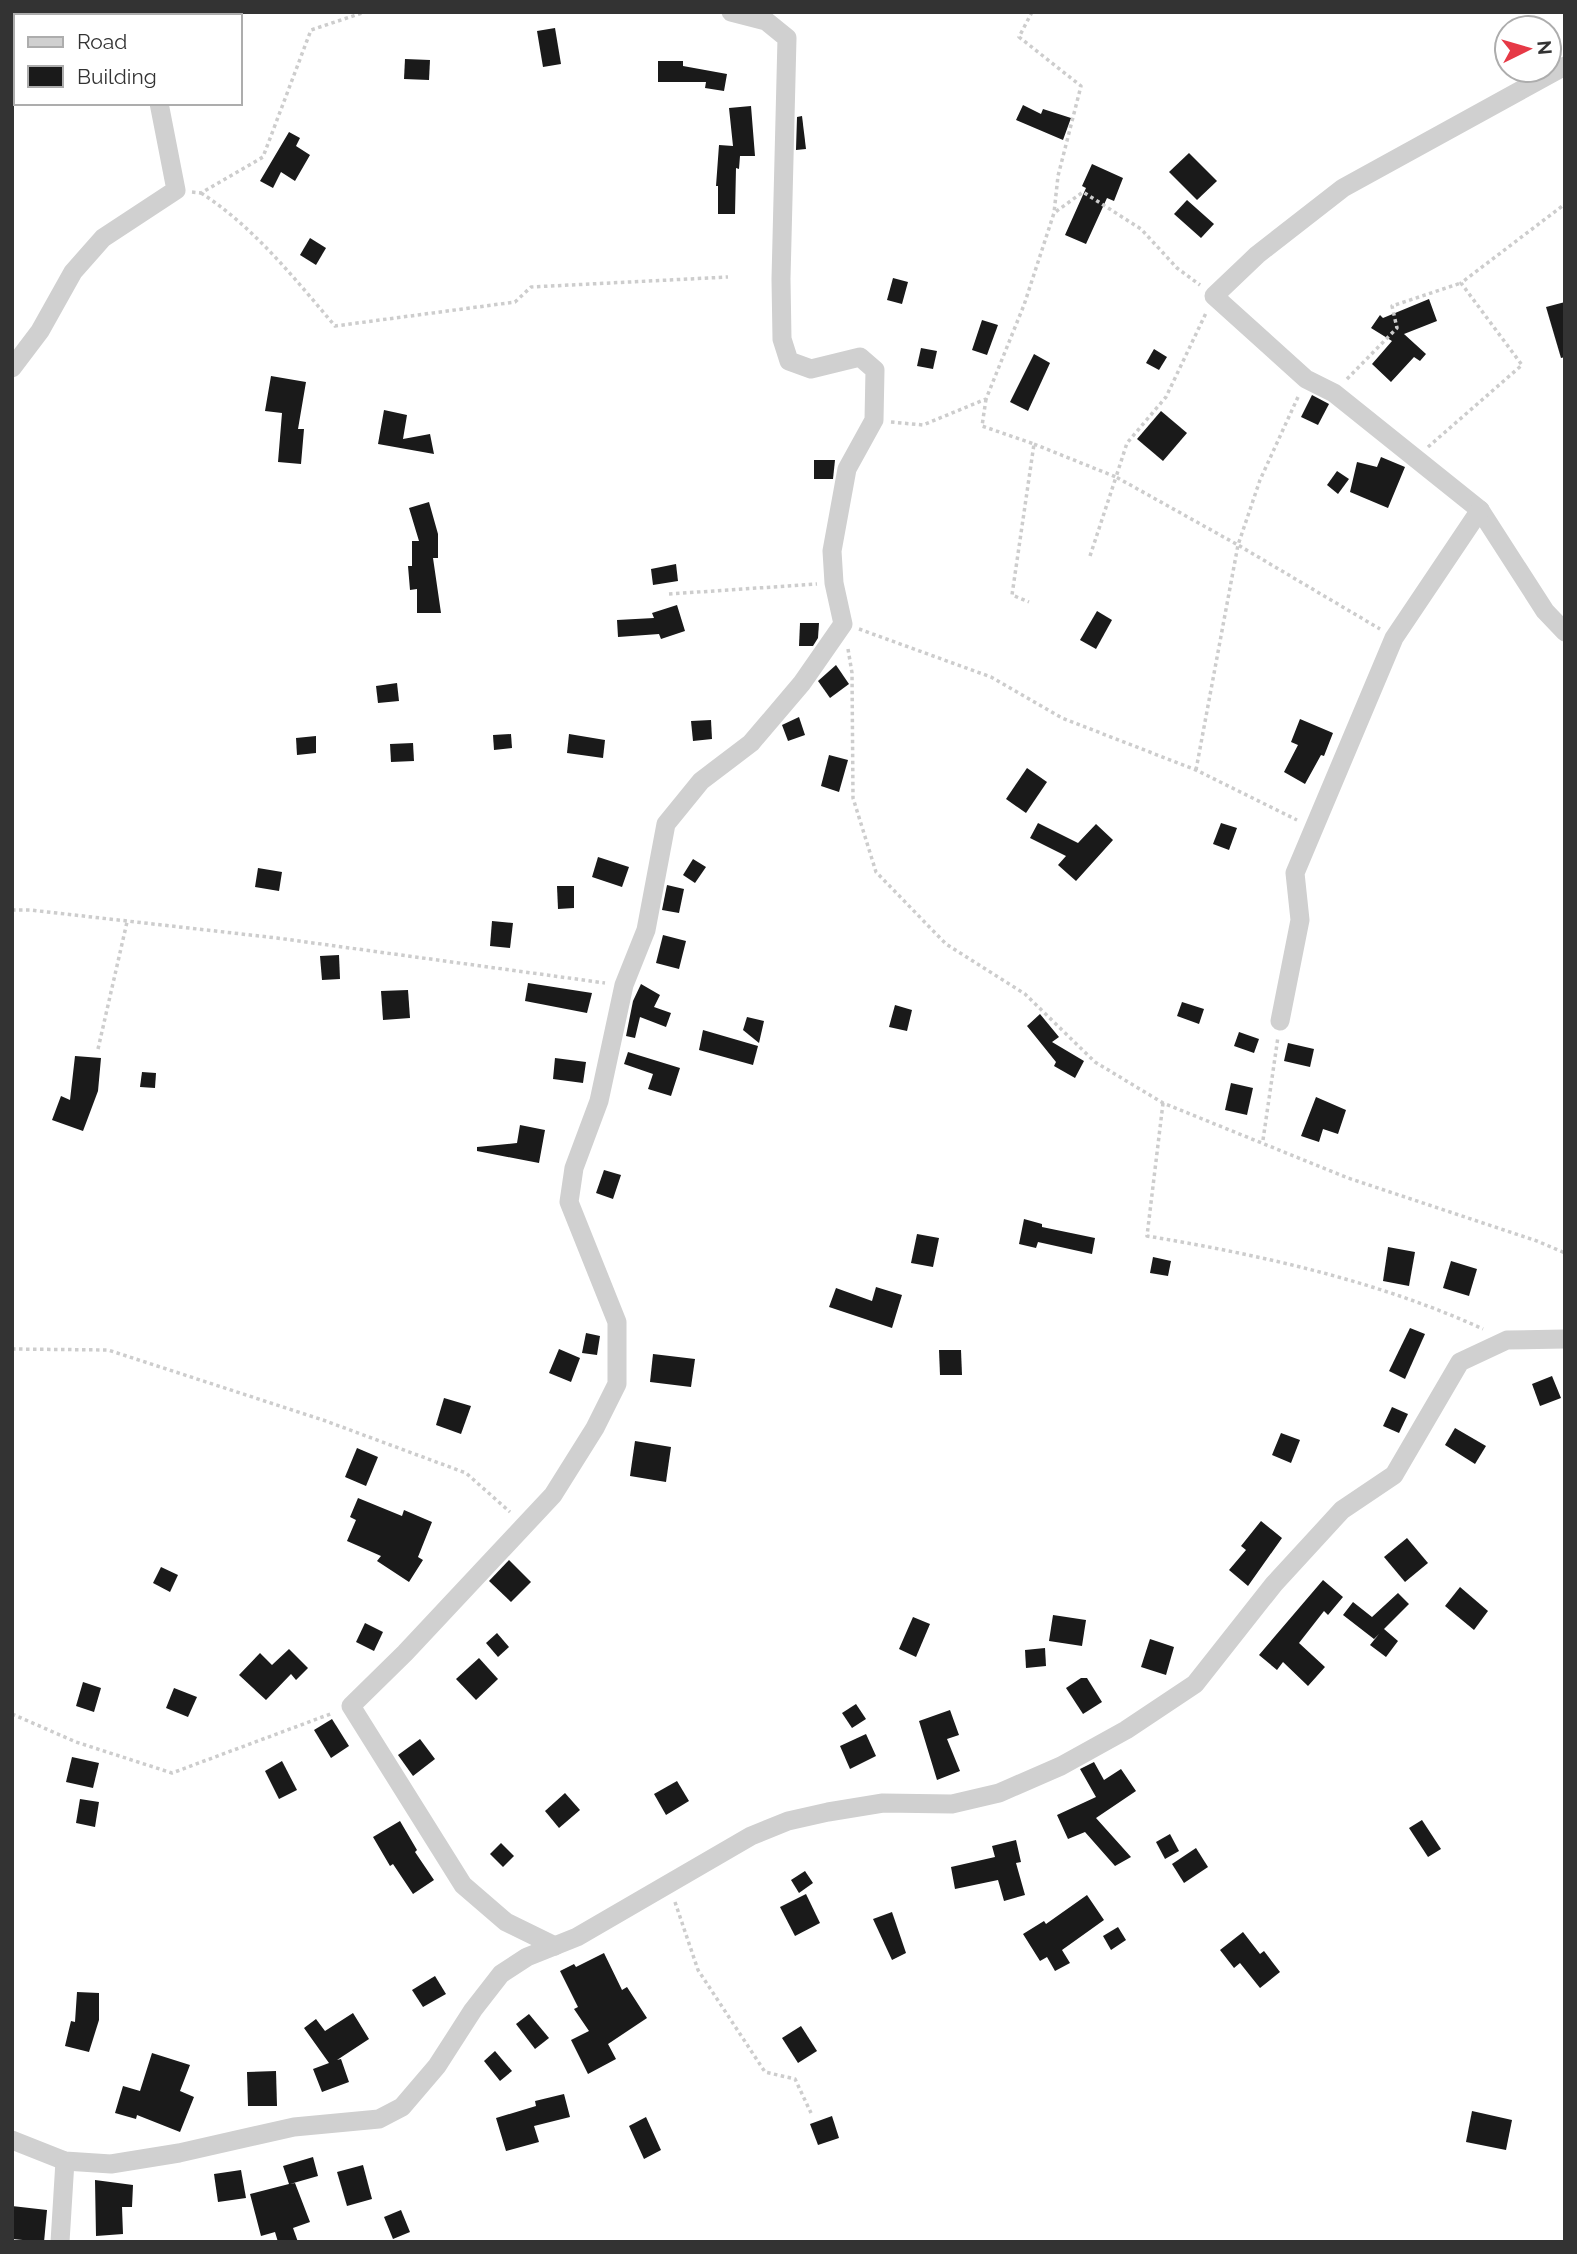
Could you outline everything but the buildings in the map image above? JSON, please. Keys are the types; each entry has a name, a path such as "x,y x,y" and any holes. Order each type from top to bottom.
{"street":[{"path":"555,1946 506,1922 463,1885 351,1706 553,1495 595,1428 617,1384 617,1322 569,1202 574,1168 599,1101 624,985 646,930 666,824 701,781 751,743 802,682 843,624 834,583 832,551 847,469 874,420 875,370 860,357 811,369 789,361 782,339 781,279 787,38 766,21 731,12"},
{"path":"1565,66 1343,188 1257,255 1214,296 1306,379 1334,393 1480,510 1545,611 1565,632"},
{"path":"12,368 40,331 73,272 103,238 176,190 159,105"},
{"path":"1280,1021 1300,920 1295,873 1394,638 1480,510"},
{"path":"12,2140 65,2161 111,2164 179,2153 294,2127 379,2119 402,2107 428,2076 501,1974 527,1957 555,1946 669,1884 751,1836 788,1821 883,1803 952,1804 999,1793 1061,1766 1126,1730 1195,1684 1274,1584 1342,1510 1394,1475 1460,1362 1507,1340 1565,1339"},
{"path":"60,2242 65,2161"}],"path":[{"path":"201,193 263,157 311,30 365,12"},
{"path":"1032,12 1019,37 1081,86 1058,176 1054,213 1024,305 986,399 982,426 1116,477 1238,545 1394,638"},
{"path":"176,190 201,193 227,210 300,284 335,326 515,302 531,287 728,277"},
{"path":"1054,213 1083,192 1141,229 1177,268 1214,296 1166,397 1127,443 1090,556"},
{"path":"1334,393 1397,328 1392,306 1461,283 1565,204"},
{"path":"1416,457 1522,365 1461,283"},
{"path":"1196,770 1238,545 1260,480 1306,379"},
{"path":"874,420 923,425 986,399"},
{"path":"1029,602 1012,595 1034,444"},
{"path":"669,594 834,583"},
{"path":"843,624 991,677 1062,718 1196,770 1314,828"},
{"path":"843,624 852,673 853,798 876,872 946,944 1026,994 1095,1062 1163,1103 1263,1141 1348,1178 1537,1241 1565,1253"},
{"path":"12,911 30,910 277,938 624,985"},
{"path":"98,1049 127,922"},
{"path":"1263,1141 1280,1021"},
{"path":"1163,1103 1147,1236 1234,1250 1432,1306 1507,1340"},
{"path":"12,1349 108,1350 323,1420 466,1473 525,1525"},
{"path":"12,1714 76,1742 173,1773 351,1706"},
{"path":"669,1884 698,1970 765,2072 795,2079 811,2113"}]}
